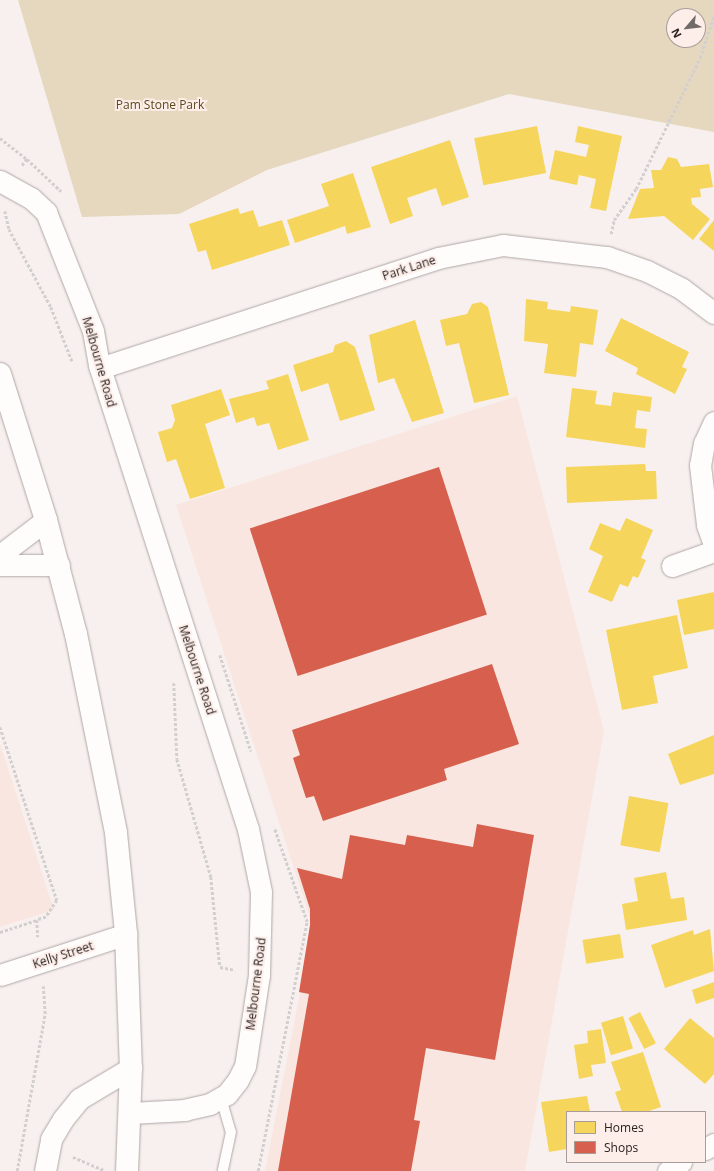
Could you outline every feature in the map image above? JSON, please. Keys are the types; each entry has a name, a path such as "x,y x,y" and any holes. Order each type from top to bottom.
{"main road":[{"path":"0,374 59,565 90,696 116,833 126,934 131,1068 131,1113 127,1171"}],"street":[{"name":"Melbourne Road","path":"6,183 40,204 49,217 93,331 100,368 248,829 263,909 259,975 246,1066 234,1087 221,1098 185,1110 131,1113"},
{"name":"Park Lane","path":"100,368 438,258 502,245 607,257 668,282 702,302 714,313"},
{"path":"714,422 704,443 700,465 707,525 714,544"},
{"path":"0,555 46,520"},
{"path":"672,566 714,551"},
{"path":"0,565 59,565"},
{"name":"Kelly Street","path":"0,975 126,934"},
{"path":"45,1171 51,1139 63,1119 80,1099 131,1068"},
{"path":"668,1171 680,1163"}],"lane":[{"path":"221,1098 231,1132 223,1171"}],"path":[{"path":"607,257 614,220 636,189 700,58 714,15"},
{"path":"0,138 27,159 6,183 4,212 9,229 51,307 73,363"},
{"path":"174,674 177,758 211,877 220,967 259,975"},
{"path":"0,932 37,920"}],"shaded area":[{"path":"517,396 604,731 525,1171 265,1171 313,927 176,505"},
{"path":"0,744 54,910 0,927"}],"green space":[{"name":"Pam Stone Park","path":"18,0 714,0 714,132 509,94 267,170 179,214 82,217"}],"building: Homes":[{"path":"537,126 546,173 483,185 474,138"},
{"path":"578,126 622,136 606,211 590,208 596,179 579,175 577,185 549,179 555,150 586,157 589,145 575,142"},
{"path":"450,140 469,197 442,206 436,188 407,198 413,216 390,224 371,167"},
{"path":"668,157 677,159 681,167 709,164 713,187 700,189 701,197 691,198 692,204 710,219 693,240 664,216 628,219 640,189 654,188 651,170 661,170"},
{"path":"353,173 371,227 347,234 345,226 295,243 287,220 329,206 321,184"},
{"path":"238,208 240,214 253,210 259,227 282,220 290,245 212,270 206,250 198,252 189,224"},
{"path":"714,220 714,251 699,239"},
{"path":"526,299 548,302 547,309 570,312 571,306 598,310 593,345 580,343 576,377 544,373 548,344 524,341"},
{"path":"481,302 488,307 509,395 474,403 459,343 446,346 440,320 467,314 472,304"},
{"path":"621,318 689,352 682,367 687,369 675,394 636,374 638,368 605,351"},
{"path":"415,320 444,413 412,422 394,378 378,383 369,335"},
{"path":"346,341 355,347 375,410 340,421 328,383 301,392 293,365 333,352 335,345"},
{"path":"288,374 309,440 278,450 269,423 257,426 254,417 236,423 229,399 269,389 266,381"},
{"path":"572,388 597,391 595,404 611,406 613,392 652,397 650,412 637,410 635,428 647,429 645,448 566,437"},
{"path":"221,389 230,415 205,424 225,488 190,499 176,459 167,462 158,432 172,428 175,420 171,405"},
{"path":"645,464 646,471 656,471 657,499 567,503 566,467"},
{"path":"626,518 653,530 641,558 646,560 638,578 633,576 628,587 620,584 612,602 588,592 603,556 589,549 600,523 620,531"},
{"path":"714,592 714,629 684,635 677,600"},
{"path":"677,615 688,668 653,676 658,703 622,710 606,630"},
{"path":"714,735 714,774 680,785 668,754"},
{"path":"629,796 668,803 660,852 620,845"},
{"path":"666,872 671,899 684,897 687,920 626,930 622,904 638,901 634,878"},
{"path":"710,929 714,971 665,988 651,945 693,930 694,935"},
{"path":"620,934 624,958 586,964 582,940"},
{"path":"714,982 714,998 696,1004 692,990"},
{"path":"640,1012 656,1043 644,1049 628,1018"},
{"path":"623,1016 633,1049 611,1055 601,1023"},
{"path":"690,1018 714,1038 714,1074 705,1084 664,1049"},
{"path":"601,1029 606,1063 591,1065 593,1076 579,1079 574,1045 588,1043 587,1031"},
{"path":"643,1052 661,1107 649,1111 622,1111 615,1092 621,1090 611,1062"},
{"path":"587,1096 590,1111 566,1111 566,1149 549,1152 541,1102"}],"building: Shops":[{"path":"439,467 487,614 298,676 250,528"},
{"path":"492,664 519,744 444,769 447,780 323,821 314,796 306,798 293,758 300,755 292,730"},
{"path":"477,824 534,835 495,1060 426,1048 414,1120 420,1121 411,1171 278,1171 309,994 299,992 310,925 310,909 297,868 342,879 350,835 405,845 407,835 473,847"}]}
